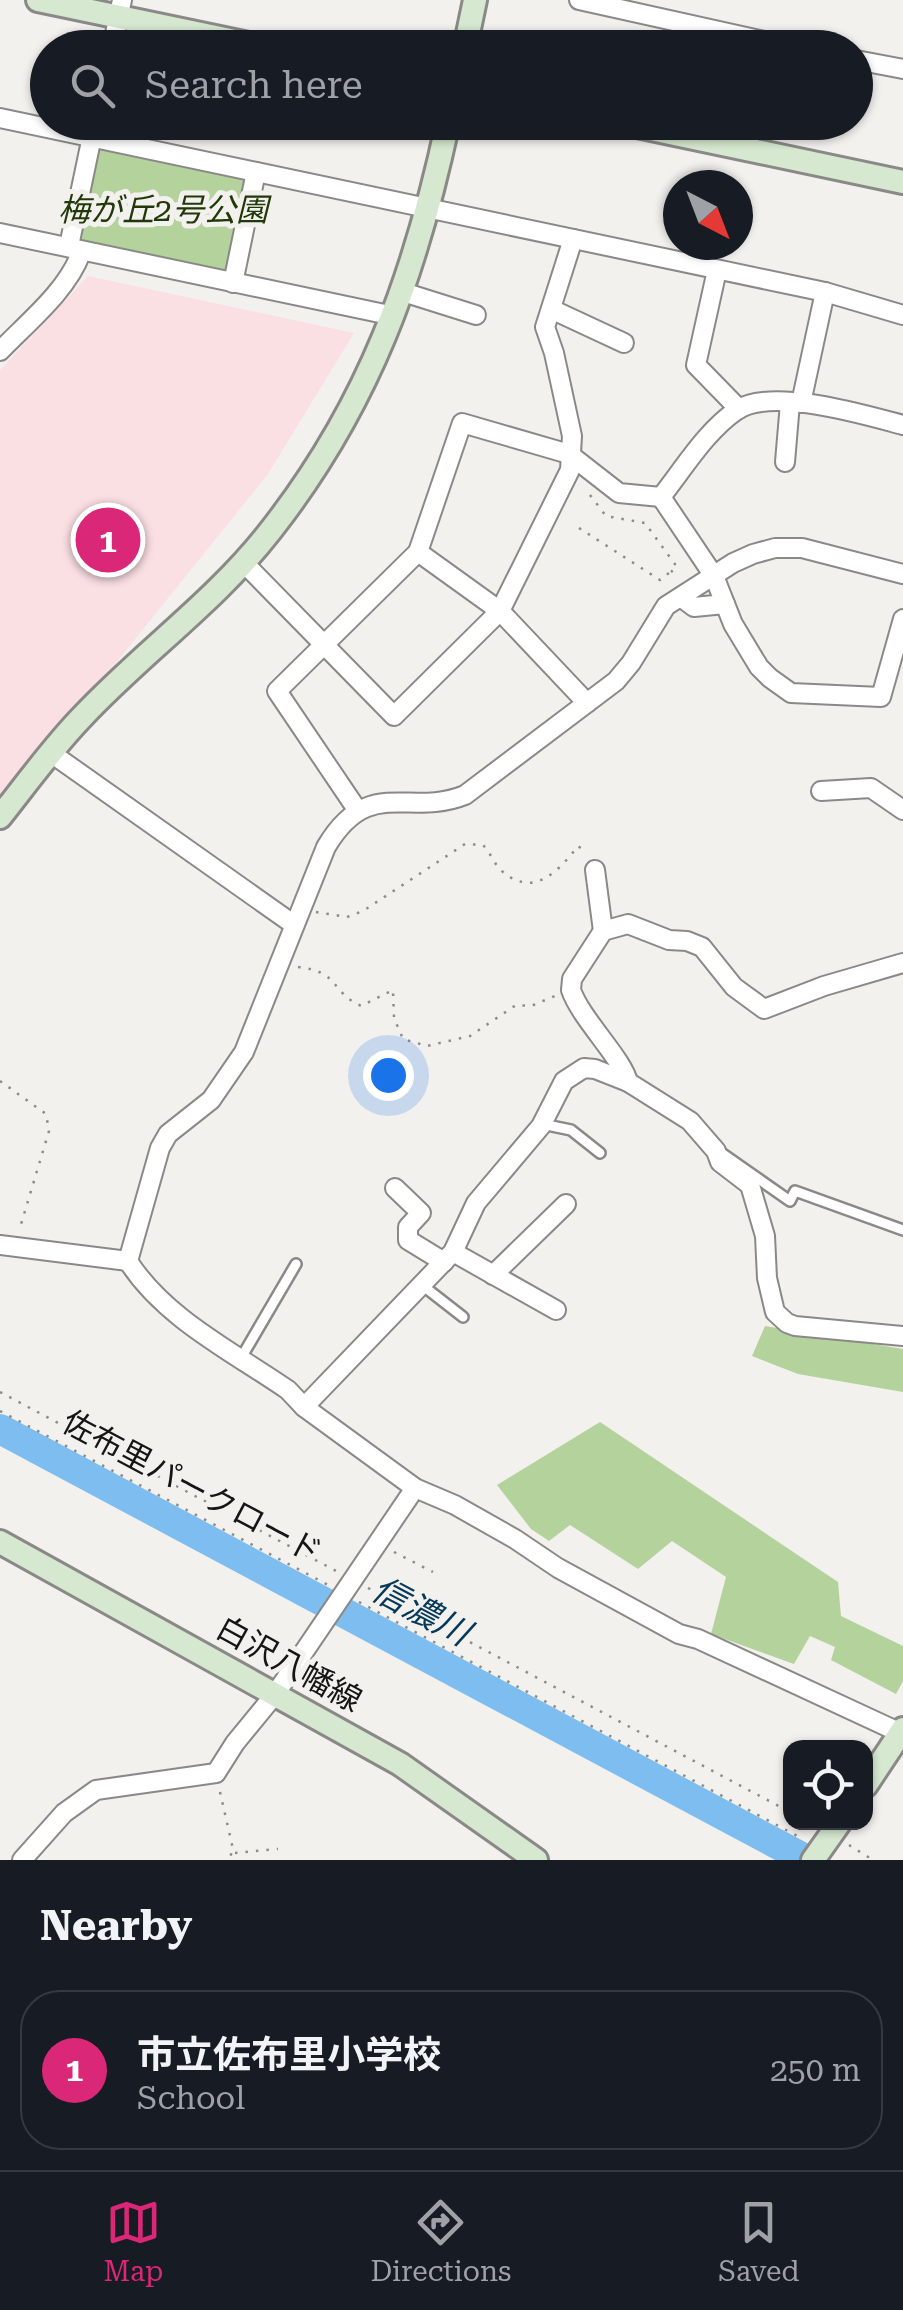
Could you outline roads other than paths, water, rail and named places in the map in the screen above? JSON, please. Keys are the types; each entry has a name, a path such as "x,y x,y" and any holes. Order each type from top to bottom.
{"street":[{"path":"38,0 120,8 201,30"},
{"path":"468,30 475,0"},
{"path":"579,0 700,30"},
{"path":"873,64 903,70"},
{"path":"0,118 30,122"},
{"path":"0,351 76,266 75,249 93,140"},
{"path":"130,140 256,172 825,292 903,315"},
{"path":"0,817 83,715 202,607 243,562 270,531 334,438 373,364 403,292 430,208 444,140"},
{"path":"700,140 903,182"},
{"path":"728,146 730,140"},
{"path":"233,283 256,172"},
{"path":"0,233 394,316"},
{"path":"243,562 394,716 500,611 570,470 572,436 545,327 573,239"},
{"path":"717,270 696,365 738,410"},
{"path":"403,292 476,315"},
{"path":"785,462 825,292"},
{"path":"551,309 624,343"},
{"path":"661,497 717,427 738,410 770,402 796,403 903,425"},
{"path":"358,811 277,691 418,552 462,423 572,457 619,493 661,497"},
{"path":"661,497 714,576 759,667 791,693 881,697 903,618"},
{"path":"873,1775 902,1732 698,1638 679,1634 558,1568 455,1505 415,1488 304,1407 288,1390 162,1303 143,1285 128,1261 160,1148 168,1134 211,1100 244,1052 326,847 358,811 376,802 448,802 465,795 616,681 631,664 666,606 733,563 775,548 802,548 903,574"},
{"path":"418,552 500,611 587,703"},
{"path":"684,597 694,607 725,604"},
{"path":"51,753 297,915"},
{"path":"821,791 871,788 903,810"},
{"path":"596,870 603,931 572,979 571,990 605,1047 628,1076 628,1082"},
{"path":"603,931 628,924 702,948 734,987 764,1009 903,963"},
{"path":"304,1407 448,1257 476,1204 542,1124 553,1097 572,1073 595,1068 628,1082 690,1121 716,1151 720,1162 750,1185 765,1236 770,1298 780,1318 795,1326 903,1336"},
{"path":"395,1188 421,1213 408,1226 408,1240 492,1276 556,1310"},
{"path":"492,1276 566,1204"},
{"path":"8,1246 128,1261"},
{"path":"22,1860 64,1813 96,1790 216,1773 235,1743 276,1694 415,1488"},
{"name":"白沢八幡線","path":"0,1542 400,1764 536,1860"}],"lane":[{"path":"542,1124 571,1130 600,1154"},
{"path":"716,1151 790,1201 795,1191 903,1230"},
{"path":"241,1358 296,1264"},
{"path":"422,1285 463,1317"}],"waterway":[{"name":"信濃川","path":"0,1429 807,1860"}],"place":[{"name":"市立佐布里小学校","path":"108,540"}],"park label":[{"name":"梅が丘2号公園","path":"163,210"}]}
